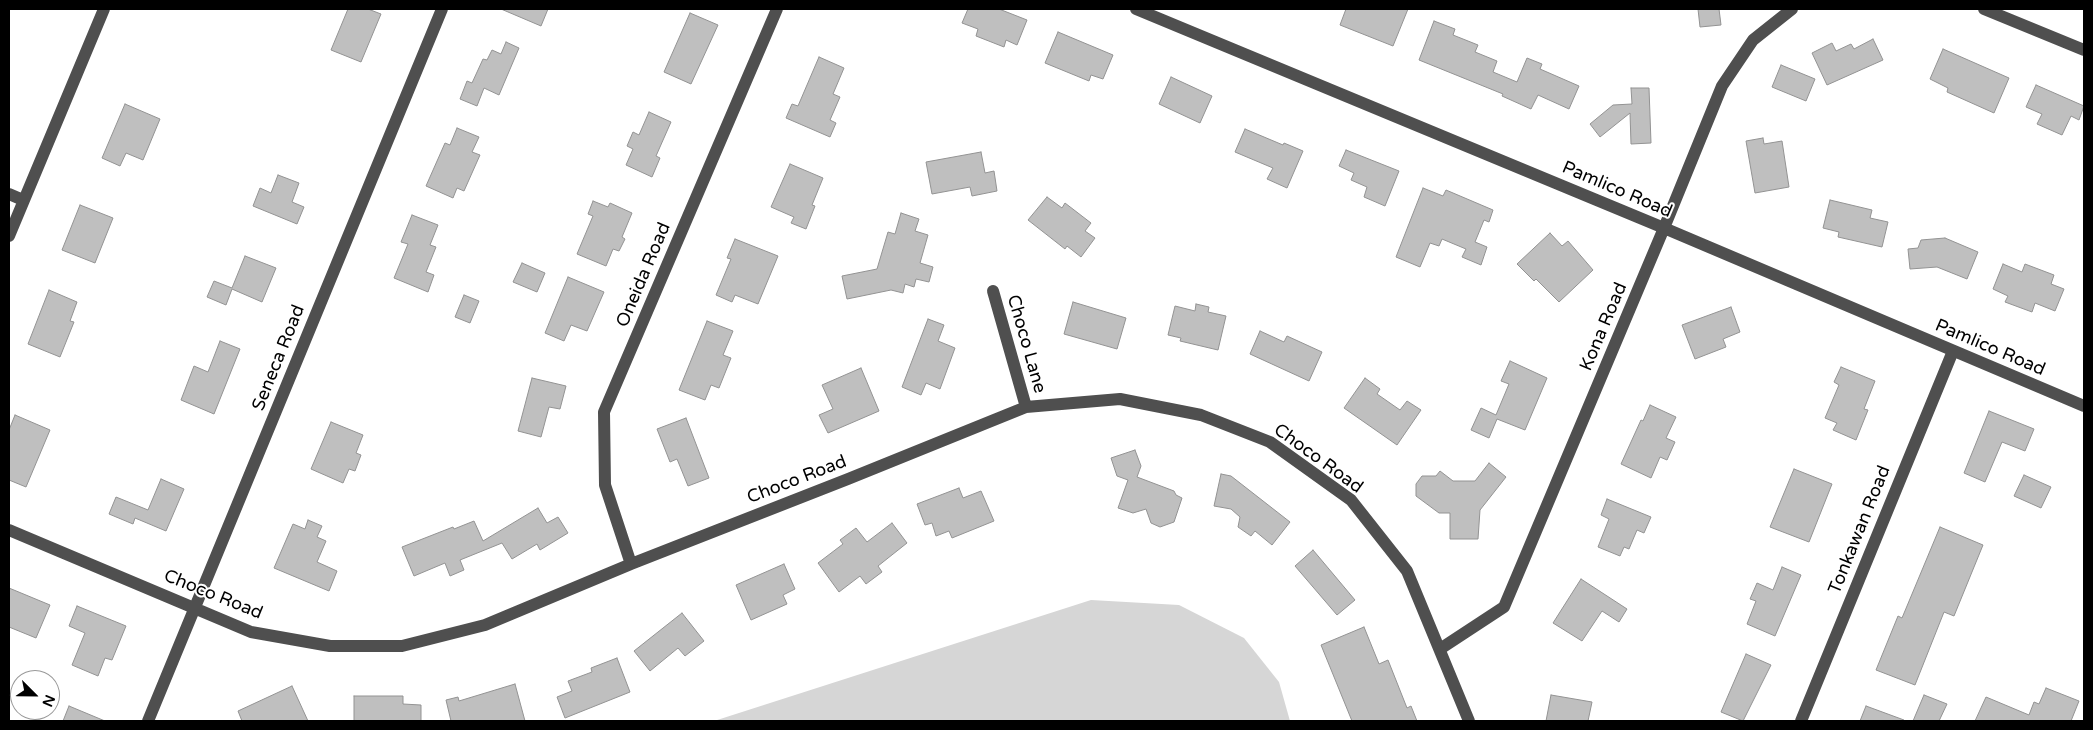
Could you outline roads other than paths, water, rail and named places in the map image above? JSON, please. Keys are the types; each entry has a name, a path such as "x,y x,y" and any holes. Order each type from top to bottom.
{"street":[{"path":"9,236 104,9"},
{"name":"Seneca Road","path":"148,721 442,9"},
{"name":"Oneida Road","path":"631,564 605,484 604,412 778,9"},
{"name":"Pamlico Road","path":"1136,9 1664,228 2084,406"},
{"name":"Kona Road","path":"1440,649 1504,607 1722,86 1753,40 1792,9"},
{"path":"1984,9 2083,45"},
{"path":"9,194 23,200"},
{"name":"Choco Lane","path":"993,291 1026,407"},
{"name":"Tonkawan Road","path":"1801,721 1953,351"},
{"name":"Choco Road","path":"9,530 251,632 330,646 402,646 485,625 631,564 848,480 1026,407 1120,399 1201,414 1270,442 1351,500 1406,571 1469,721"}]}
